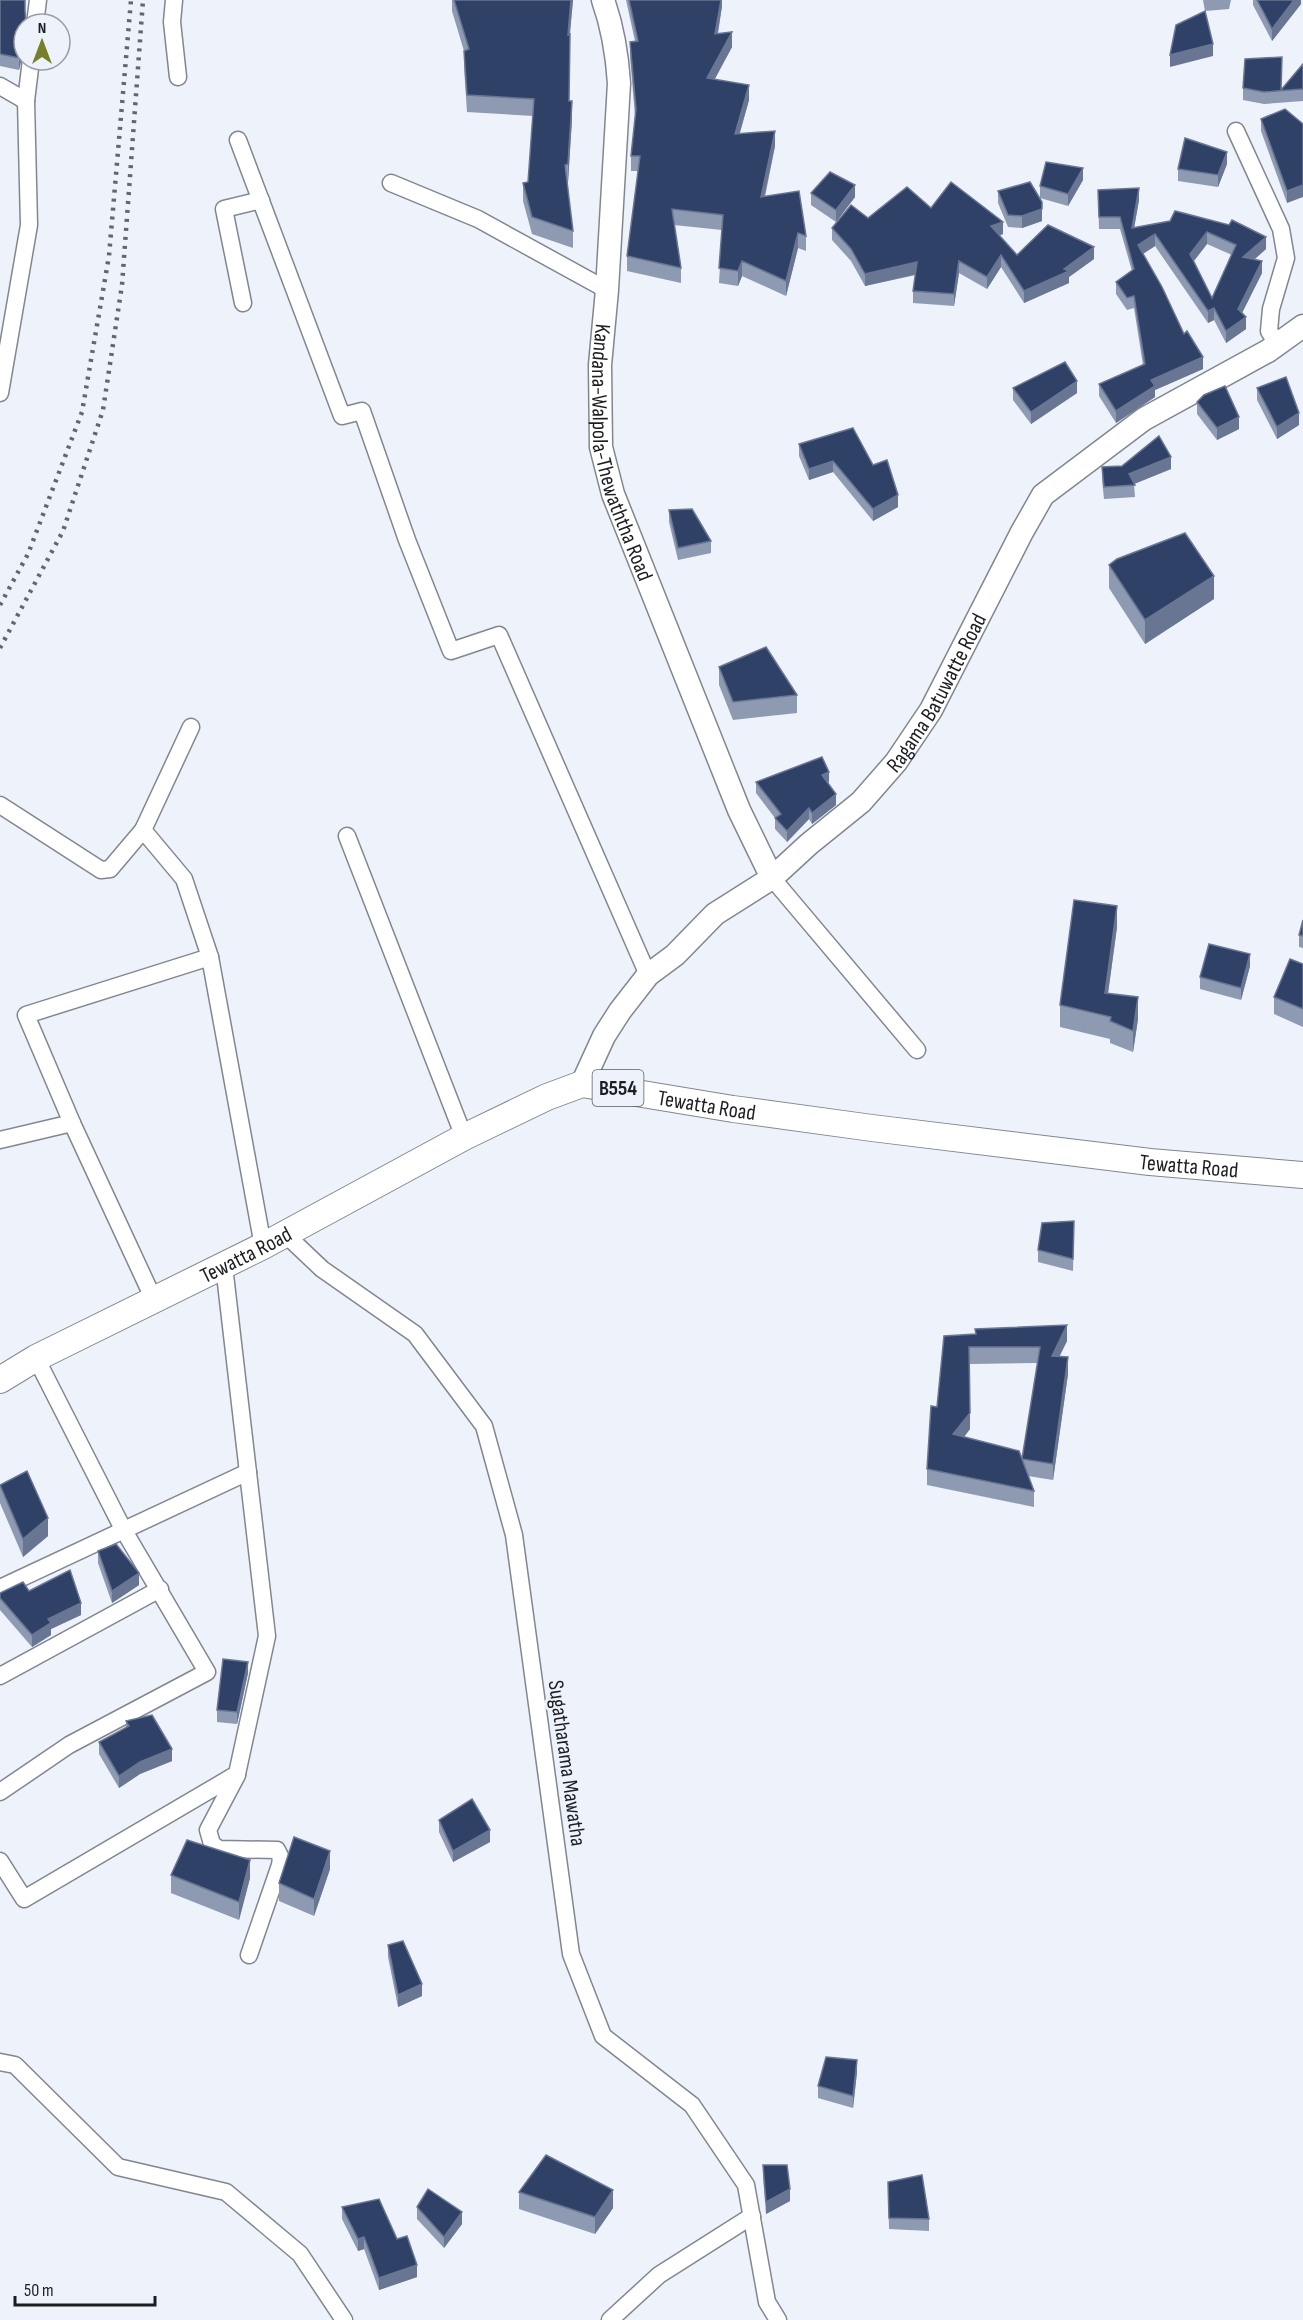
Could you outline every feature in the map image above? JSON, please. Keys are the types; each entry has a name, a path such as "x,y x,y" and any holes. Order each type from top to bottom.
{"main road":[{"name":"Tewatta Road","path":"0,1380 36,1358 224,1266 464,1137 547,1097 582,1084 733,1109 884,1129 1150,1162 1303,1175"}],"street":[{"path":"174,0 172,22 178,77"},
{"name":"Kandana-Walpola-Thewaththa Road","path":"603,0 613,26 619,83 607,290 600,365 601,447 613,494 739,810 772,878"},
{"path":"0,393 29,225 26,101 30,72"},
{"path":"0,86 26,101"},
{"path":"1236,131 1281,229 1286,258 1271,309 1269,331 1277,344"},
{"path":"238,140 342,416 362,411 407,540 451,651 499,635 648,975"},
{"path":"391,183 478,219 607,290"},
{"path":"243,303 224,209 261,200"},
{"name":"Ragama Batuwatte Road","path":"582,1084 604,1036 648,975 675,955 715,914 772,878 809,844 861,802 896,762 931,710 1043,495 1144,419 1277,344 1303,326"},
{"path":"0,805 101,870 110,869 143,830 191,727"},
{"path":"143,830 184,879 210,957 274,1239"},
{"path":"347,836 464,1137"},
{"path":"772,878 917,1050"},
{"path":"154,1300 72,1123 26,1016 210,957"},
{"path":"0,1140 72,1123"},
{"name":"Sugatharama Mawatha","path":"274,1239 322,1269 415,1334 484,1426 514,1534 571,1954 603,2036 692,2105 746,2185 767,2302 778,2320"},
{"path":"224,1266 267,1636 237,1774 208,1830 212,1844 219,1849 277,1850 281,1857 249,1955"},
{"path":"0,1792 69,1745 207,1672 123,1529 36,1358"},
{"path":"0,1588 123,1529 180,1506 248,1472"},
{"path":"0,1676 160,1589"},
{"path":"0,1861 24,1899 237,1774"},
{"path":"0,2062 15,2065 118,2167 226,2192 300,2254 344,2320"},
{"path":"610,2320 659,2275 752,2216"}],"building":[{"path":"0,0 25,0 25,12 12,12 12,57 0,54"},
{"path":"454,0 571,0 568,35 570,34 569,101 572,101 568,164 565,165 573,231 532,217 523,183 528,182 534,99 467,95 464,51 469,49"},
{"path":"629,0 721,0 715,34 732,32 707,78 749,85 735,134 775,131 761,197 799,191 806,236 798,233 786,281 742,261 738,271 719,268 723,215 672,209 681,268 627,256 640,156 631,156 636,109 630,42 638,41"},
{"path":"1257,0 1294,0 1272,29"},
{"path":"1205,11 1213,44 1170,55 1176,25"},
{"path":"1282,57 1281,90 1303,64 1303,89 1264,92 1243,88 1245,59"},
{"path":"1285,109 1303,124 1303,185 1287,191 1261,119"},
{"path":"1185,138 1227,152 1218,175 1178,169"},
{"path":"1046,162 1083,168 1068,194 1040,186"},
{"path":"830,172 855,185 836,210 811,193"},
{"path":"951,182 1003,222 991,226 1017,255 1048,225 1094,247 1064,269 1069,271 1024,291 1001,255 987,277 959,261 954,294 913,291 917,262 865,274 851,249 832,228 851,205 868,218 907,187 931,208"},
{"path":"1030,182 1042,202 1042,209 1022,216 1008,215 998,191"},
{"path":"1139,188 1132,228 1170,221 1175,211 1229,225 1232,220 1266,237 1243,257 1262,261 1238,309 1246,317 1226,331 1214,308 1208,311 1155,234 1138,245 1162,287 1184,334 1187,331 1203,357 1151,380 1155,386 1116,411 1099,384 1145,364 1134,296 1127,298 1116,282 1134,269 1120,217 1099,217 1098,190","holes":["1207,232 1236,245 1212,298 1190,254"]},
{"path":"1065,362 1077,381 1031,412 1013,388"},
{"path":"1286,377 1299,413 1277,427 1257,388"},
{"path":"1225,386 1239,417 1217,428 1197,402 1204,395"},
{"path":"853,428 873,465 887,460 898,495 873,509 833,461 809,469 799,444"},
{"path":"1159,436 1171,457 1129,474 1135,485 1104,487 1102,467 1122,466"},
{"path":"692,509 711,541 678,548 669,510"},
{"path":"1185,533 1214,576 1145,620 1109,565 1117,559"},
{"path":"766,647 797,695 733,702 719,667"},
{"path":"822,757 829,772 822,775 836,794 812,813 809,808 787,831 775,818 781,814 756,782"},
{"path":"1074,900 1117,906 1105,993 1138,997 1133,1031 1110,1021 1111,1017 1060,1005"},
{"path":"1303,920 1303,936 1299,935"},
{"path":"1209,944 1250,954 1241,988 1200,977"},
{"path":"1290,959 1303,964 1303,1009 1274,997"},
{"path":"1074,1221 1073,1259 1038,1250 1042,1223"},
{"path":"1067,1325 1052,1356 1068,1357 1053,1464 1022,1459 1034,1491 927,1469 931,1406 937,1407 944,1336 976,1334 975,1329","holes":["969,1347 1040,1347 1022,1459 1019,1451 953,1434 970,1413"]},
{"path":"27,1471 48,1518 23,1539 0,1485"},
{"path":"116,1544 139,1573 112,1591 98,1551"},
{"path":"70,1570 81,1603 48,1619 51,1623 32,1635 0,1598 0,1593 23,1582 29,1591"},
{"path":"223,1659 248,1662 237,1712 217,1710"},
{"path":"152,1715 172,1749 140,1762 119,1776 99,1742 129,1726 126,1721"},
{"path":"472,1799 490,1830 453,1851 439,1820"},
{"path":"294,1837 330,1851 314,1899 279,1883"},
{"path":"187,1840 250,1860 239,1902 171,1875"},
{"path":"403,1941 422,1984 398,1995 388,1945"},
{"path":"826,2057 857,2060 853,2096 818,2086"},
{"path":"546,2155 613,2190 595,2217 519,2192"},
{"path":"763,2165 787,2165 790,2189 766,2202"},
{"path":"922,2175 929,2219 889,2218 888,2182"},
{"path":"428,2189 462,2212 444,2237 417,2207"},
{"path":"379,2199 397,2239 407,2236 417,2265 379,2278 364,2237 358,2239 342,2207"}],"railway":[{"path":"0,605 28,554 82,412 109,256 131,0"},
{"path":"0,648 63,531 103,410 122,285 143,0"}]}
